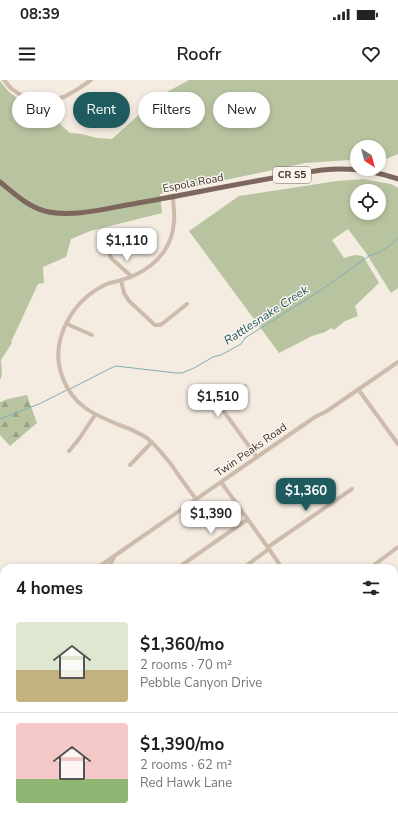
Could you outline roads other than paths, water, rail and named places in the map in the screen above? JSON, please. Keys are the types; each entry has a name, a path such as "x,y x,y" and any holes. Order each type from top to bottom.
{"main road":[{"name":"Espola Road","path":"0,182 21,199 39,209 54,213 74,213 330,169 371,171 398,179"}],"street":[{"path":"4,80 12,89 22,96 31,99 52,101 72,93 91,80"},
{"path":"173,197 174,222 168,244 163,253 143,271 106,285 84,299 74,310 66,324 62,335 58,358 61,372 67,387 73,396 85,408 95,414 140,434 152,442 196,499"},
{"path":"110,255 111,258 131,276"},
{"path":"121,280 124,293 129,301 155,325 162,324 187,304"},
{"path":"66,324 92,335"},
{"name":"Twin Peaks Road","path":"103,564 315,417 327,411 398,362"},
{"path":"245,386 223,401 221,407 257,457"},
{"path":"358,389 398,444"},
{"path":"69,451 79,439 95,414"},
{"path":"130,465 152,442"},
{"path":"221,482 279,564"},
{"path":"248,564 268,548 352,489"},
{"path":"183,564 248,519"},
{"path":"375,564 398,547"},
{"name":"Twin Peaks Road","path":"110,564 115,555"}],"waterway":[{"name":"Rattlesnake Creek","path":"70,389 116,366 176,373 182,373 194,368 241,344 245,338 318,292 369,256 380,252 398,238"},
{"name":"Rattlesnake Creek","path":"0,419 39,404 67,390"}]}
